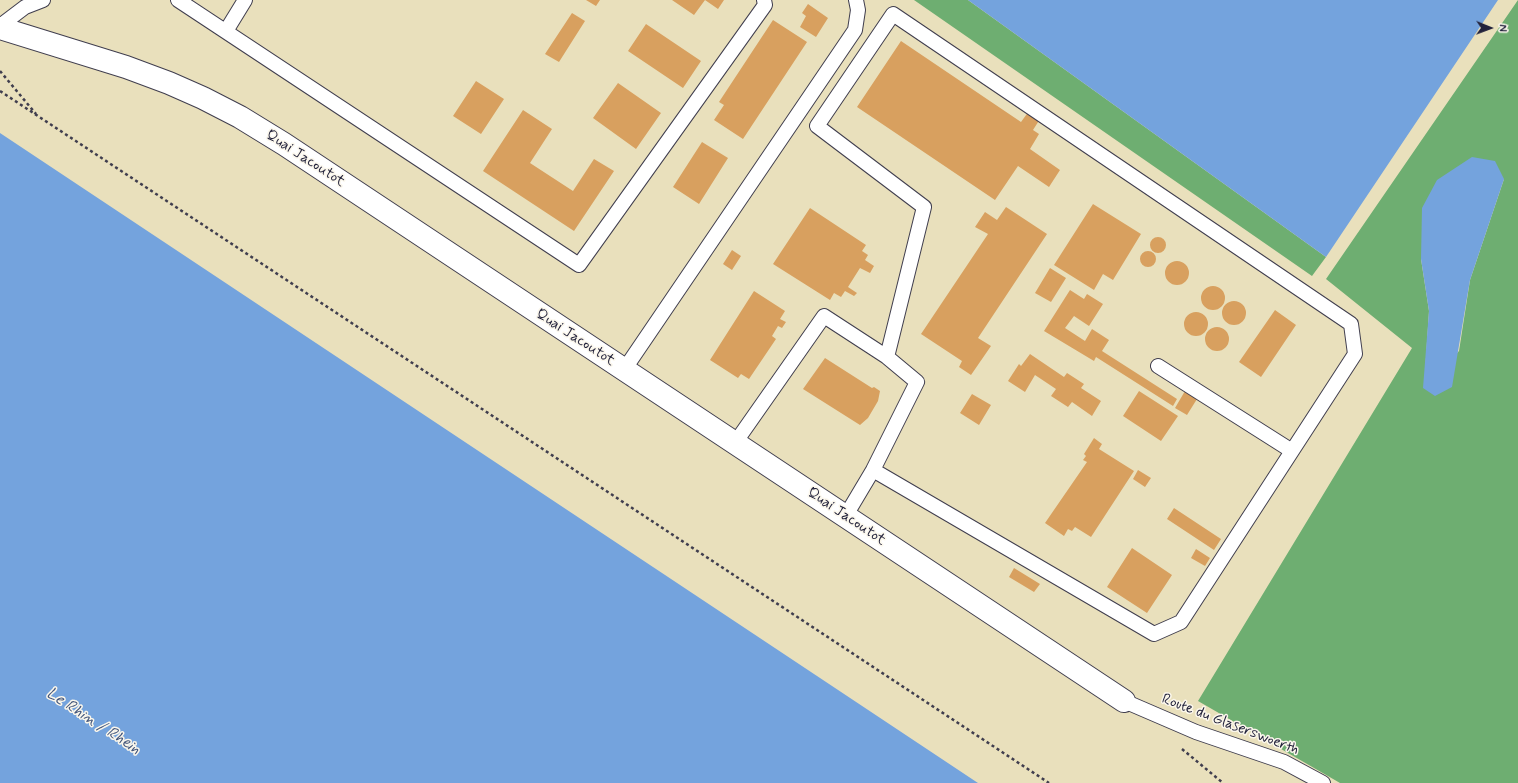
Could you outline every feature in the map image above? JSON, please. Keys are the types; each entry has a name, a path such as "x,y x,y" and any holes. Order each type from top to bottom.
{"street":[{"name":"Quai Jacoutot","path":"0,27 140,73 203,98 240,117 284,144 1124,701"}],"lane":[{"path":"0,27 25,7 42,0"},
{"path":"178,0 580,265 765,5 764,0"},
{"path":"226,31 245,0"},
{"path":"624,370 855,30 858,10 856,0"},
{"path":"873,470 1154,634 1181,622 1355,354 1351,324 893,14 817,126 924,207 887,357"},
{"path":"735,443 824,316 887,357 917,382 873,470 845,517"},
{"path":"1158,366 1292,451"},
{"name":"Route du Glaserswoerth","path":"1124,701 1196,732 1284,762 1323,783"}],"path":[{"path":"0,71 38,116"},
{"path":"0,92 1049,783"}],"green space":[{"path":"914,0 968,0 1326,257 1312,276"},
{"path":"1518,0 1518,783 1340,783 1198,701 1412,348 1326,279","holes":["1504,179 1470,280 1459,351 1424,388 1429,311 1421,259"]}],"water":[{"path":"968,0 1498,0 1326,257"},
{"name":"Le Rhin / Rhein","path":"0,133 978,783 0,783"},
{"path":"1472,157 1495,161 1504,179 1470,280 1452,387 1435,396 1423,388 1429,311 1421,259 1422,208 1437,180"}],"building":[{"path":"586,0 600,0 596,6"},
{"path":"672,0 705,0 694,15"},
{"path":"705,0 724,0 718,9"},
{"path":"808,4 828,18 816,37 800,27 806,16 802,13"},
{"path":"572,13 585,21 559,62 545,54"},
{"path":"773,20 807,42 743,139 714,120 724,105 719,102"},
{"path":"646,24 701,61 683,88 628,51"},
{"path":"901,41 1021,122 1029,111 1040,119 1033,130 1039,134 1030,149 1060,170 1049,187 1018,166 995,200 857,107"},
{"path":"476,81 504,99 481,134 453,116"},
{"path":"618,83 661,113 636,149 593,118"},
{"path":"523,110 552,129 530,163 573,191 594,159 614,171 574,231 483,171"},
{"path":"702,142 728,158 699,204 673,187"},
{"path":"1093,204 1141,234 1113,280 1103,274 1094,290 1054,265"},
{"path":"1006,207 1047,234 978,338 991,346 971,375 959,367 962,361 921,334 988,234 975,227 985,212 997,220"},
{"path":"810,208 866,245 862,251 868,255 865,260 874,266 870,273 860,268 848,287 857,293 854,296 845,291 841,297 834,293 830,300 773,264"},
{"path":"1158,237 1164,239 1166,245 1164,251 1158,253 1152,251 1150,245 1152,239"},
{"path":"732,250 741,256 732,270 723,264"},
{"path":"1148,251 1154,253 1156,259 1154,265 1148,267 1142,265 1140,259 1142,253"},
{"path":"1177,261 1185,265 1189,273 1185,281 1177,285 1169,281 1165,273 1169,265"},
{"path":"1050,268 1066,278 1051,302 1035,293"},
{"path":"1213,286 1221,290 1225,298 1221,306 1213,310 1205,306 1201,298 1205,290"},
{"path":"1070,290 1084,299 1087,294 1103,304 1089,326 1074,316 1065,328 1085,341 1092,329 1109,340 1102,351 1177,399 1173,406 1096,357 1094,361 1044,331"},
{"path":"754,291 785,311 780,319 786,322 782,328 778,326 772,336 776,339 749,379 741,374 738,378 710,360"},
{"path":"1234,301 1242,305 1246,313 1242,321 1234,325 1226,321 1222,313 1226,305"},
{"path":"1275,310 1296,325 1261,377 1239,362"},
{"path":"1196,312 1204,316 1208,324 1204,332 1196,336 1188,332 1184,324 1188,316"},
{"path":"1217,327 1225,331 1229,339 1225,347 1217,351 1209,347 1205,339 1209,331"},
{"path":"1030,354 1064,377 1067,373 1084,384 1081,388 1101,401 1092,416 1072,402 1068,407 1051,396 1056,389 1035,375 1025,392 1008,381 1019,364 1021,366"},
{"path":"825,358 872,388 874,387 880,391 878,401 868,418 860,425 803,389"},
{"path":"1139,391 1178,416 1161,441 1123,416"},
{"path":"1185,391 1197,399 1187,415 1175,408"},
{"path":"972,394 991,405 979,425 960,413"},
{"path":"1094,438 1102,444 1099,449 1134,471 1091,537 1075,527 1072,531 1068,529 1064,536 1045,523 1087,462 1083,460 1086,456 1084,454"},
{"path":"1138,470 1151,478 1145,487 1133,479"},
{"path":"1174,508 1221,539 1214,550 1167,519"},
{"path":"1132,548 1172,575 1147,613 1107,587"},
{"path":"1196,549 1210,558 1205,566 1191,558"},
{"path":"1014,568 1040,584 1034,592 1009,577"}]}
